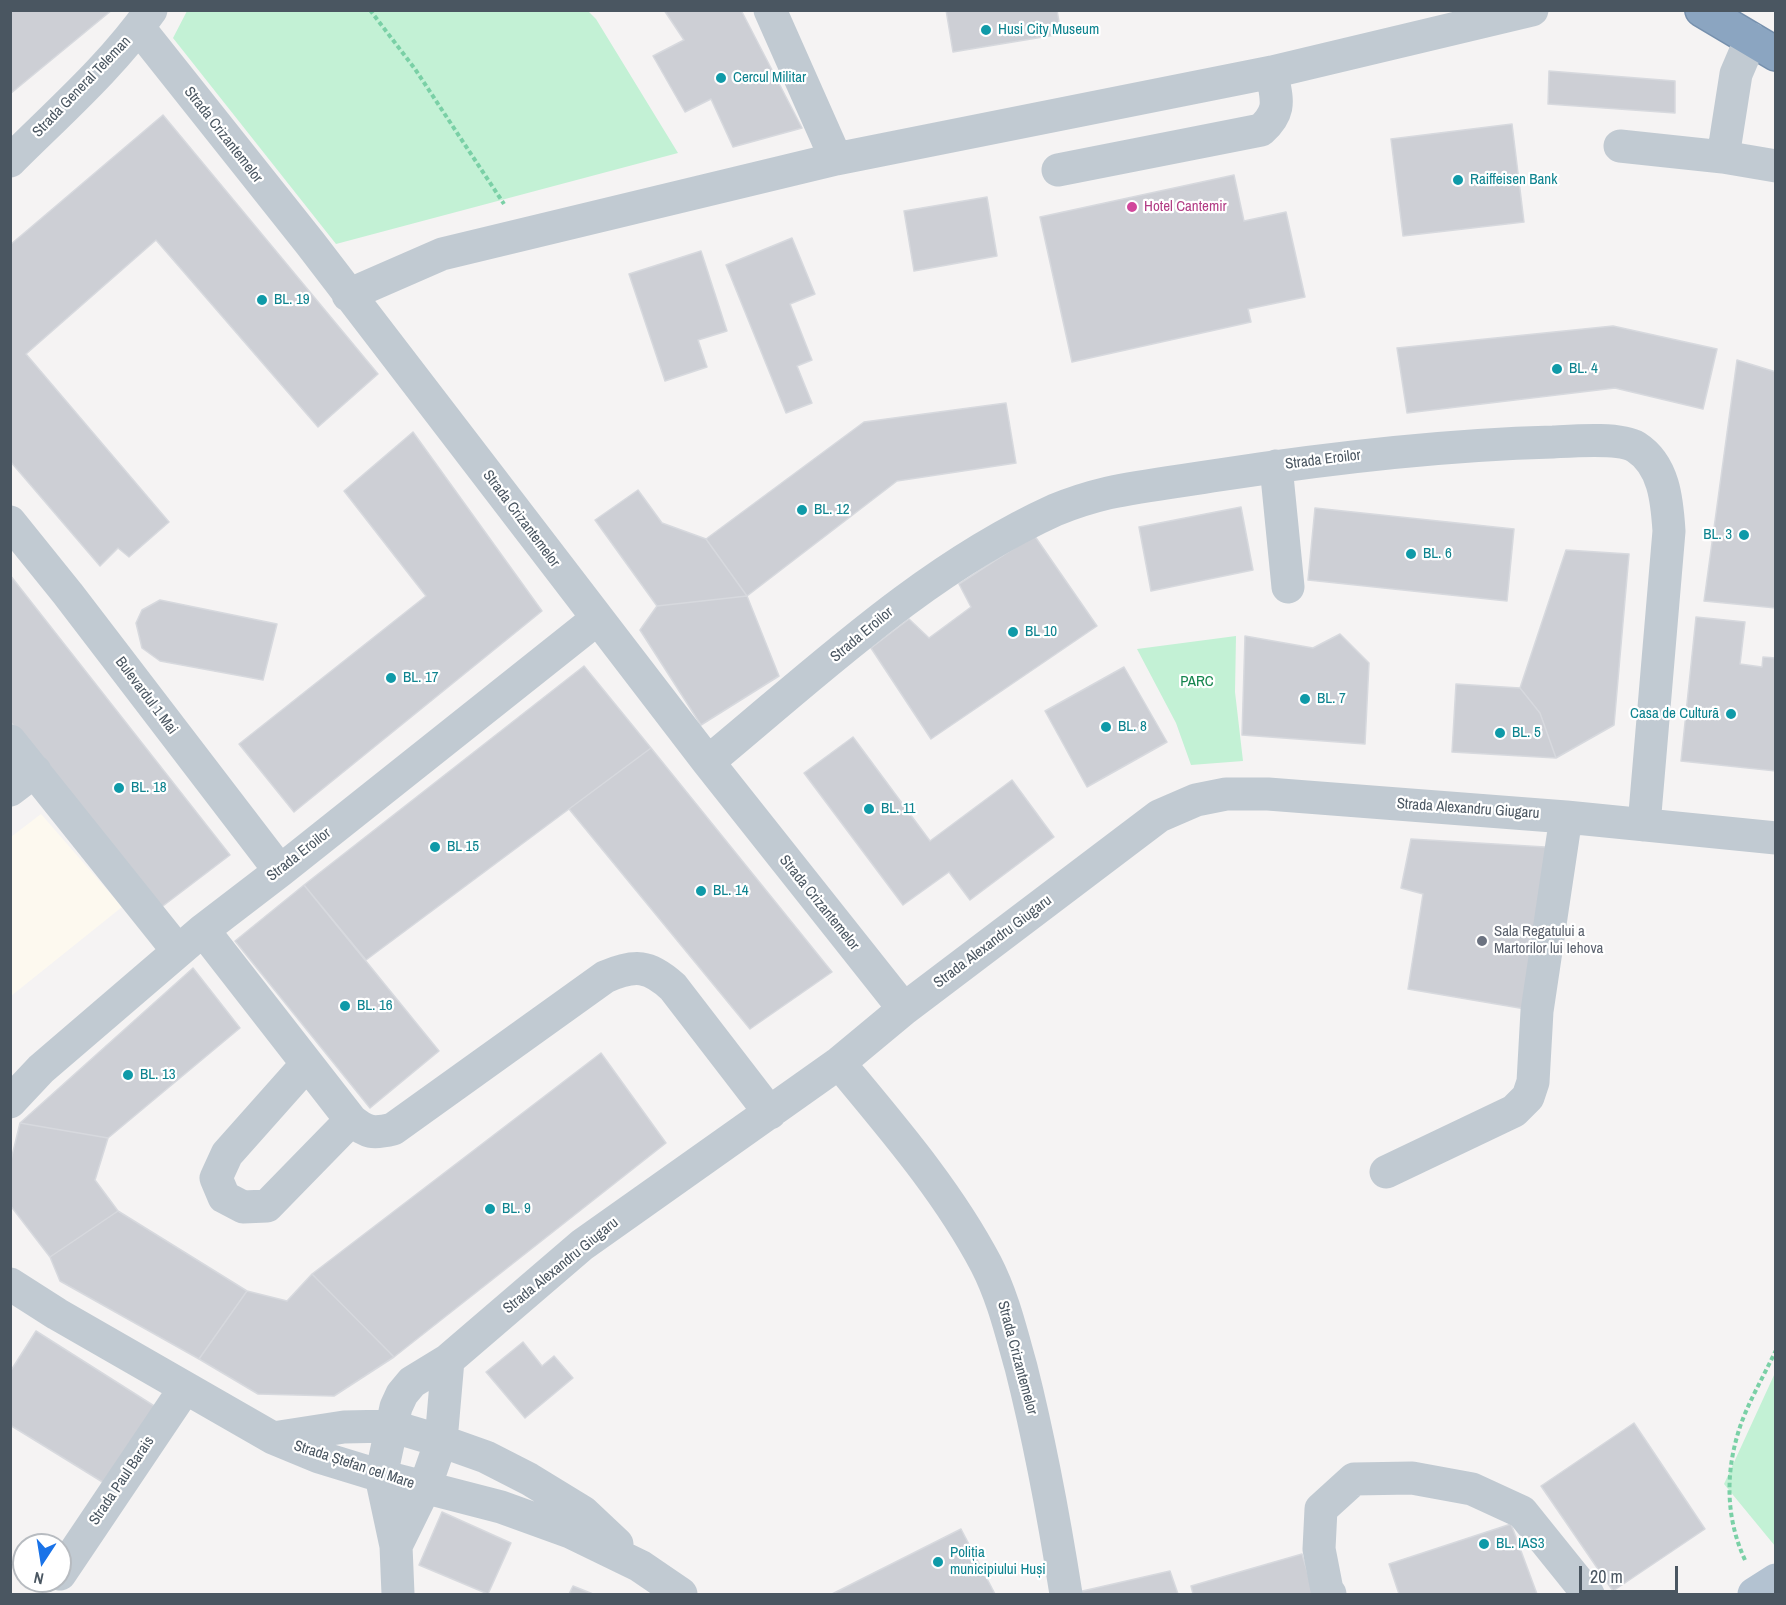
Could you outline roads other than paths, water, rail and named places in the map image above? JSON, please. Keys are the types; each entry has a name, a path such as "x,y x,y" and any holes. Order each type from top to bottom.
{"highway":[{"path":"1702,10 1763,47"}],"street":[{"path":"770,10 836,159"},
{"path":"348,295 442,254 836,159 1272,72 1532,10"},
{"name":"Strada General Teleman","path":"10,160 101,70 145,19"},
{"name":"Strada Crizantemelor","path":"145,19 348,295 708,762 904,1009"},
{"path":"1723,157 1736,75 1763,47"},
{"path":"1058,170 1261,130 1272,120 1277,105 1272,72"},
{"path":"1620,146 1723,157 1776,166"},
{"name":"Strada Eroilor","path":"708,762 897,606 974,553 1057,510 1106,493 1311,461 1480,444 1604,440 1633,445 1650,459 1661,477 1668,505 1669,531 1644,825"},
{"path":"1276,466 1288,587"},
{"name":"Bulevardul 1 Mai","path":"10,522 68,594 280,871"},
{"name":"Strada Eroilor","path":"10,1102 41,1069 203,930 597,619"},
{"path":"10,741 22,781 178,951"},
{"name":"Strada Alexandru Giugaru","path":"381,1476 391,1426 402,1394 412,1383 448,1360 582,1245 839,1063 904,1009 1159,816 1196,800 1226,794 1268,794 1566,817 1776,838"},
{"path":"1386,1172 1514,1111 1528,1097 1533,1082 1537,1011 1566,817"},
{"path":"203,930 351,1120 363,1130 377,1133 393,1129 605,977 624,969 640,968 659,974 673,987 770,1113"},
{"name":"Strada Crizantemelor","path":"839,1063 915,1155 952,1206 987,1265 1004,1306 1037,1434 1053,1511 1066,1594"},
{"path":"307,1064 227,1154 216,1178 224,1197 243,1207 267,1206 351,1120"},
{"name":"Strada Ștefan cel Mare","path":"10,1284 57,1314 273,1438 319,1457 381,1476 501,1507 570,1532 640,1566 681,1594"},
{"path":"396,1546 425,1487 441,1441 448,1360"},
{"name":"Strada Paul Barais","path":"72,1556 185,1388"},
{"path":"273,1438 344,1427 391,1426 441,1441 486,1457 530,1479 583,1512 640,1566"},
{"path":"381,1476 396,1546 398,1594"},
{"path":"1330,1594 1327,1590 1319,1549 1321,1509 1354,1479 1412,1478 1472,1489 1522,1512 1588,1594"}],"place":[{"name":"Husi City Museum","path":"986,30"},
{"name":"Cercul Militar","path":"721,78"},
{"name":"Raiffeisen Bank","path":"1458,180"},
{"name":"Hotel Cantemir","path":"1132,207"},
{"name":"BL. 19","path":"262,300"},
{"name":"BL. 4","path":"1557,369"},
{"name":"BL. 12","path":"802,510"},
{"name":"BL. 3","path":"1744,535"},
{"name":"BL. 6","path":"1411,554"},
{"name":"BL 10","path":"1013,632"},
{"name":"BL. 17","path":"391,678"},
{"name":"BL. 7","path":"1305,699"},
{"name":"Casa de Cultură","path":"1731,714"},
{"name":"BL. 8","path":"1106,727"},
{"name":"BL. 5","path":"1500,733"},
{"name":"BL. 18","path":"119,788"},
{"name":"BL. 11","path":"869,809"},
{"name":"BL 15","path":"435,847"},
{"name":"BL. 14","path":"701,891"},
{"name":"Sala Regatului a Martorilor lui Iehova","path":"1482,941"},
{"name":"BL. 16","path":"345,1006"},
{"name":"BL. 13","path":"128,1075"},
{"name":"BL. 9","path":"490,1209"},
{"name":"BL. IAS3","path":"1484,1544"},
{"name":"Poliția municipiului Huși","path":"938,1562"}],"park label":[{"name":"PARC","path":"1197,682"}]}
